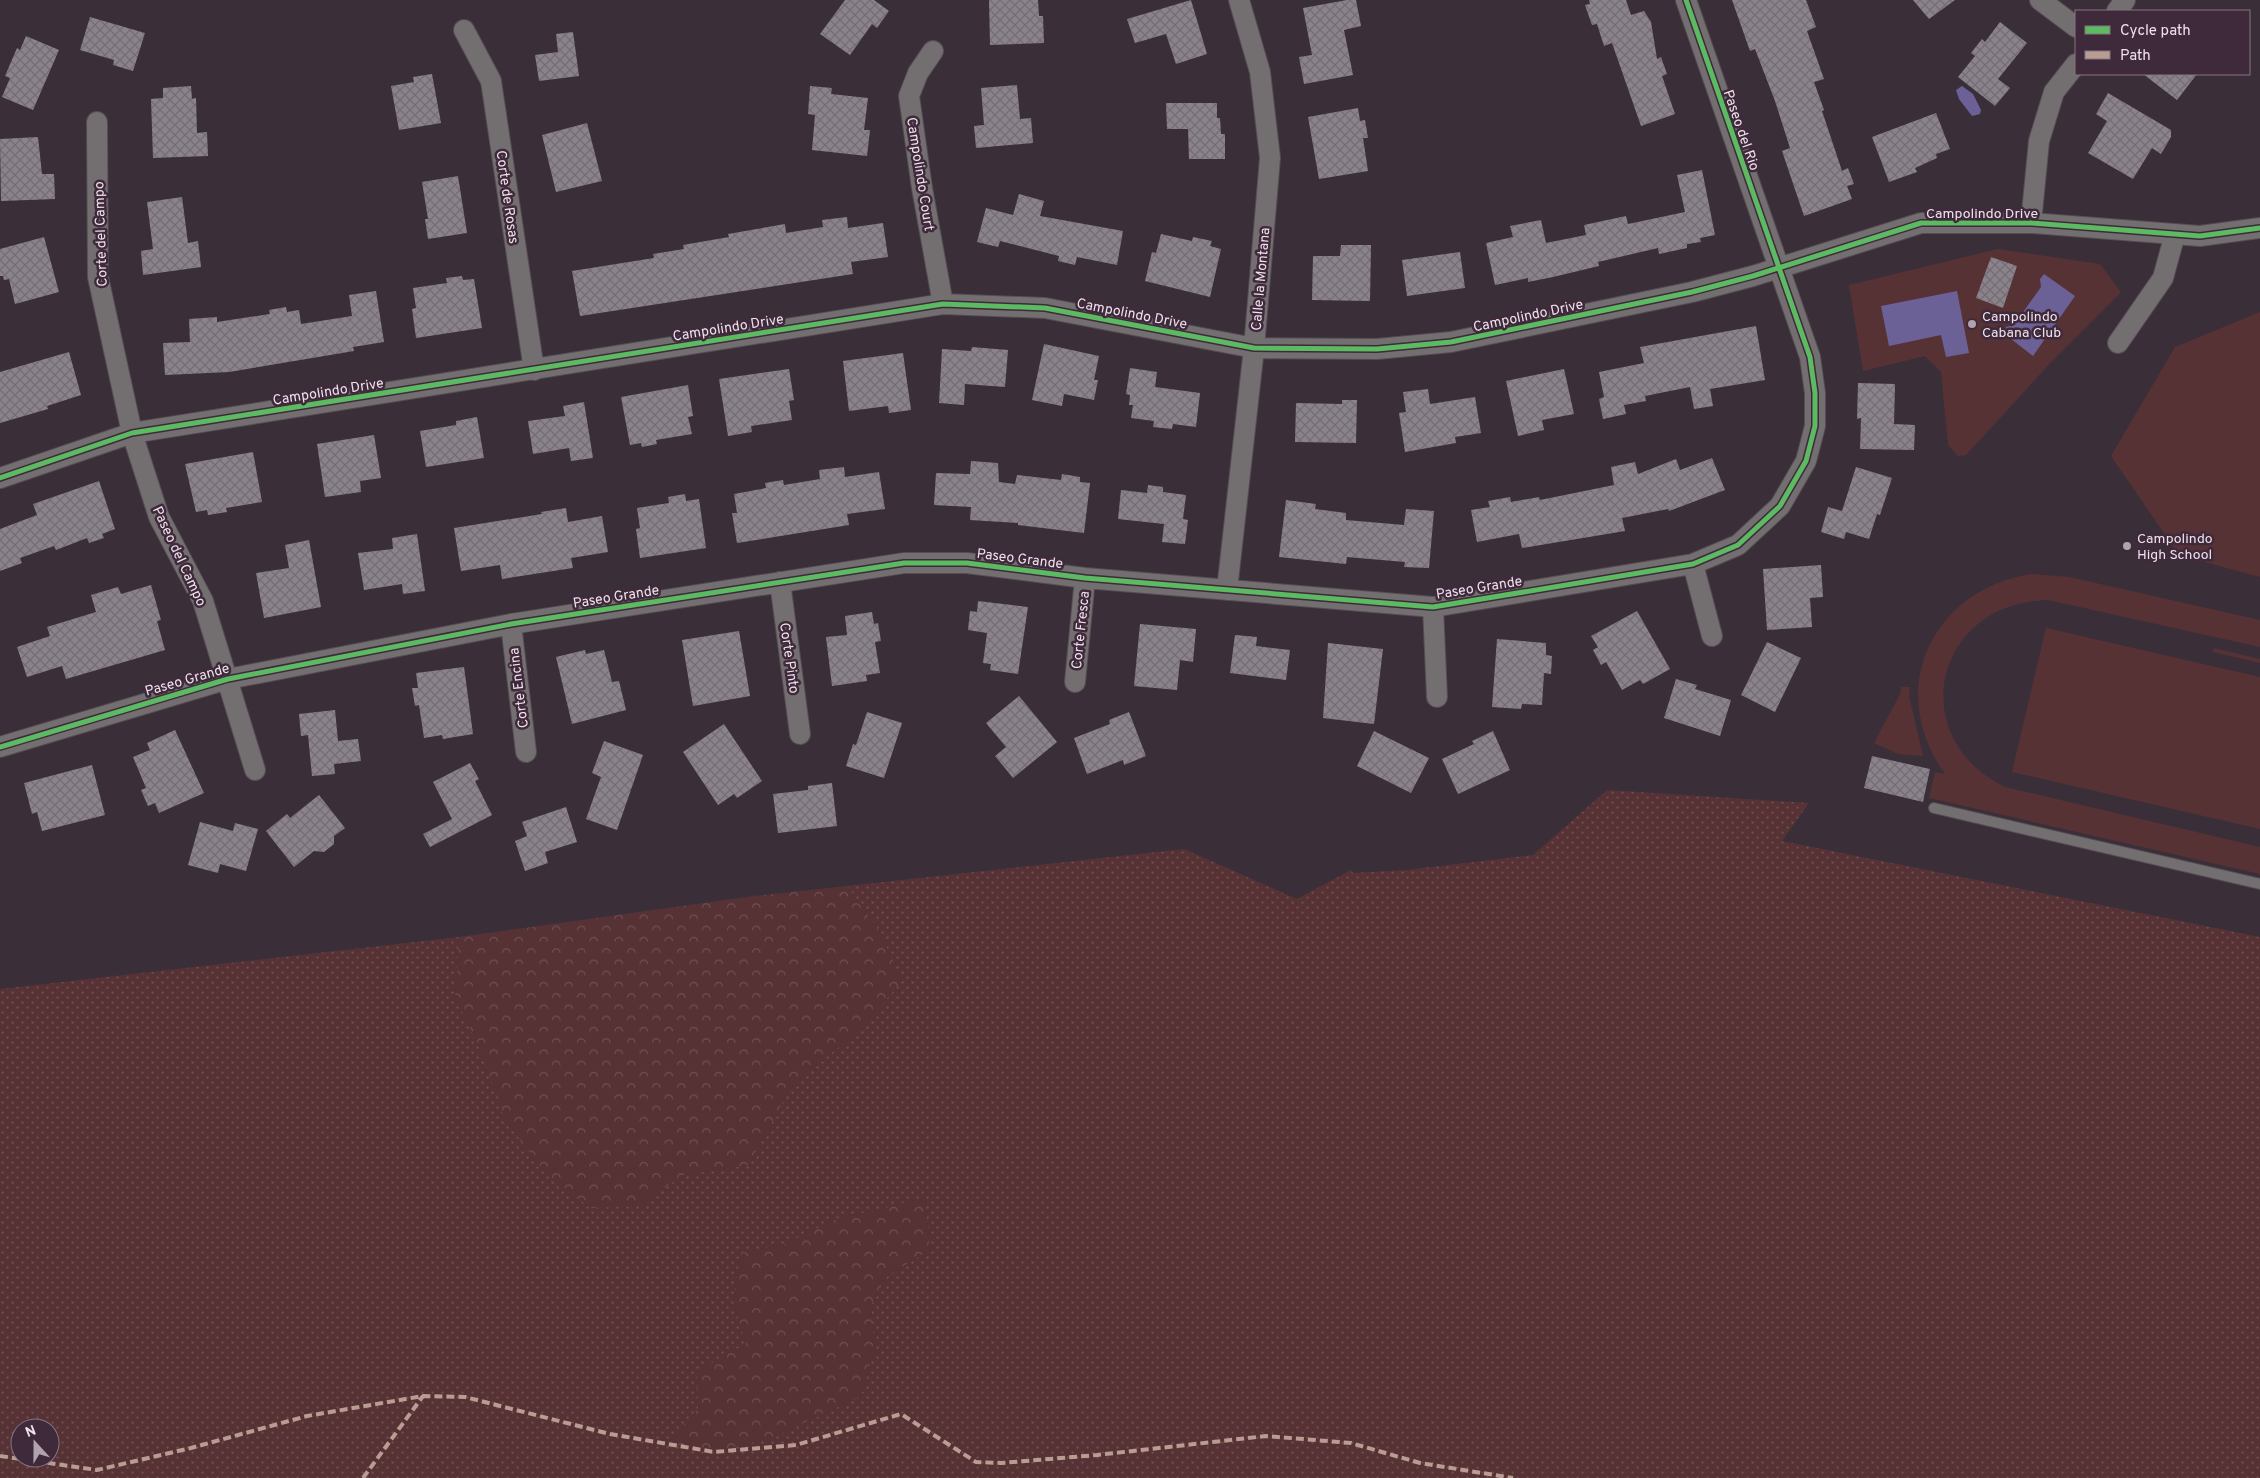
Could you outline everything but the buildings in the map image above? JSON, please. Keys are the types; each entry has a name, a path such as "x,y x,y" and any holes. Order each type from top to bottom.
{"street":[{"name":"Calle la Montana","path":"1227,590 1254,348 1270,158 1260,72 1239,0"},
{"name":"Paseo del Rio","path":"1686,0 1777,267"},
{"path":"2040,0 2075,27"},
{"name":"Corte de Rosas","path":"464,30 491,80 534,370"},
{"name":"Campolindo Court","path":"933,50 918,73 909,96 922,188 943,304"},
{"path":"2031,223 2039,141 2054,92 2075,65"},
{"name":"Corte del Campo","path":"97,122 98,277 132,433"},
{"name":"Campolindo Drive","path":"0,478 132,433 943,304 1045,308 1254,348 1378,349 1451,342 1692,292 1753,276 1921,223 2031,223 2200,236 2260,228"},
{"path":"2118,343 2163,278 2175,234"},
{"name":"Paseo Grande","path":"0,747 228,678 511,624 904,563 967,563 1086,578 1433,607 1693,564 1738,545 1780,506 1806,461 1815,426 1815,393 1810,358 1777,267"},
{"name":"Paseo del Campo","path":"132,433 159,517 203,601 255,770"},
{"path":"1693,564 1712,636"},
{"name":"Corte Fresca","path":"1075,682 1086,578"},
{"name":"Corte Pinto","path":"780,582 800,734"},
{"path":"1433,607 1436,697"},
{"name":"Corte Encina","path":"511,624 526,752"}],"lane":[{"path":"1934,808 2260,884"}],"green space":[{"name":"Campolindo Cabana Club","path":"1998,249 2100,264 2121,292 2055,358 1966,455 1958,456 1948,445 1941,372 1925,356 1863,371 1849,285"},
{"path":"2260,312 2260,577 2179,555 2111,456 2175,347"},
{"path":"2031,574 2069,577 2260,620 2260,647 2048,600 2010,607 1979,623 1958,647 1946,676 1944,706 1953,737 1973,765 2005,787 2260,847 2260,874 1929,798 1935,772 1945,774 1927,742 1919,710 1919,678 1928,649 1944,622 1967,600 1996,584"},
{"path":"2046,628 2260,677 2260,829 2012,772"},
{"path":"2213,648 2260,659 2260,663 2213,652"},
{"path":"1901,687 1910,687 1909,696 1923,756 1898,754 1874,743 1900,694"},
{"path":"1607,790 1809,803 1782,841 2260,937 2260,1478 0,1478 0,989 459,937 455,997 481,1051 640,1206 682,1175 749,1165 793,1083 860,1030 880,932 847,886 1184,849 1297,899 1351,870 1353,873 1407,870 1533,855","holes":["925,1197 930,1250 887,1276 871,1305 874,1351 861,1396 774,1437 714,1452 669,1444 699,1408 698,1371 746,1344 733,1300 741,1253 785,1244 839,1218 883,1209"]},
{"path":"847,886 880,932 902,981 860,1030 793,1083 749,1165 682,1175 640,1206 590,1208 546,1173 505,1121 481,1051 455,997 459,937 754,896"},
{"path":"925,1197 930,1250 887,1276 871,1305 874,1351 861,1396 774,1437 714,1452 668,1444 698,1408 697,1371 746,1344 733,1300 741,1253 785,1244 839,1218 883,1209"}],"shaded area":[{"path":"1962,86 1973,94 1981,110 1980,114 1972,116 1959,99 1956,90"},
{"path":"2044,274 2075,296 2033,356 2002,332 2006,327 2014,325 2041,287 2040,279"},
{"path":"1957,291 1969,353 1946,357 1941,335 1889,346 1881,306"}],"marked path":[{"path":"0,1456 97,1470 191,1448 307,1416 423,1396 465,1397 610,1434 714,1452 796,1445 901,1414 976,1462 1001,1463 1097,1455 1266,1436 1351,1443 1420,1463 1513,1478"},
{"path":"363,1478 423,1396"}],"cycle path":[{"path":"0,747 228,679 511,624 904,563 967,563 1085,578 1433,607 1693,564 1738,545 1780,506 1806,461 1815,426 1815,393 1810,357 1686,0"},
{"path":"0,478 132,433 943,304 1045,308 1254,348 1377,349 1451,342 1692,292 1753,276 1921,223 2031,223 2200,236 2260,228"}],"place":[{"name":"Campolindo Cabana Club","path":"1972,324"},
{"name":"Campolindo High School","path":"2127,546"}]}
